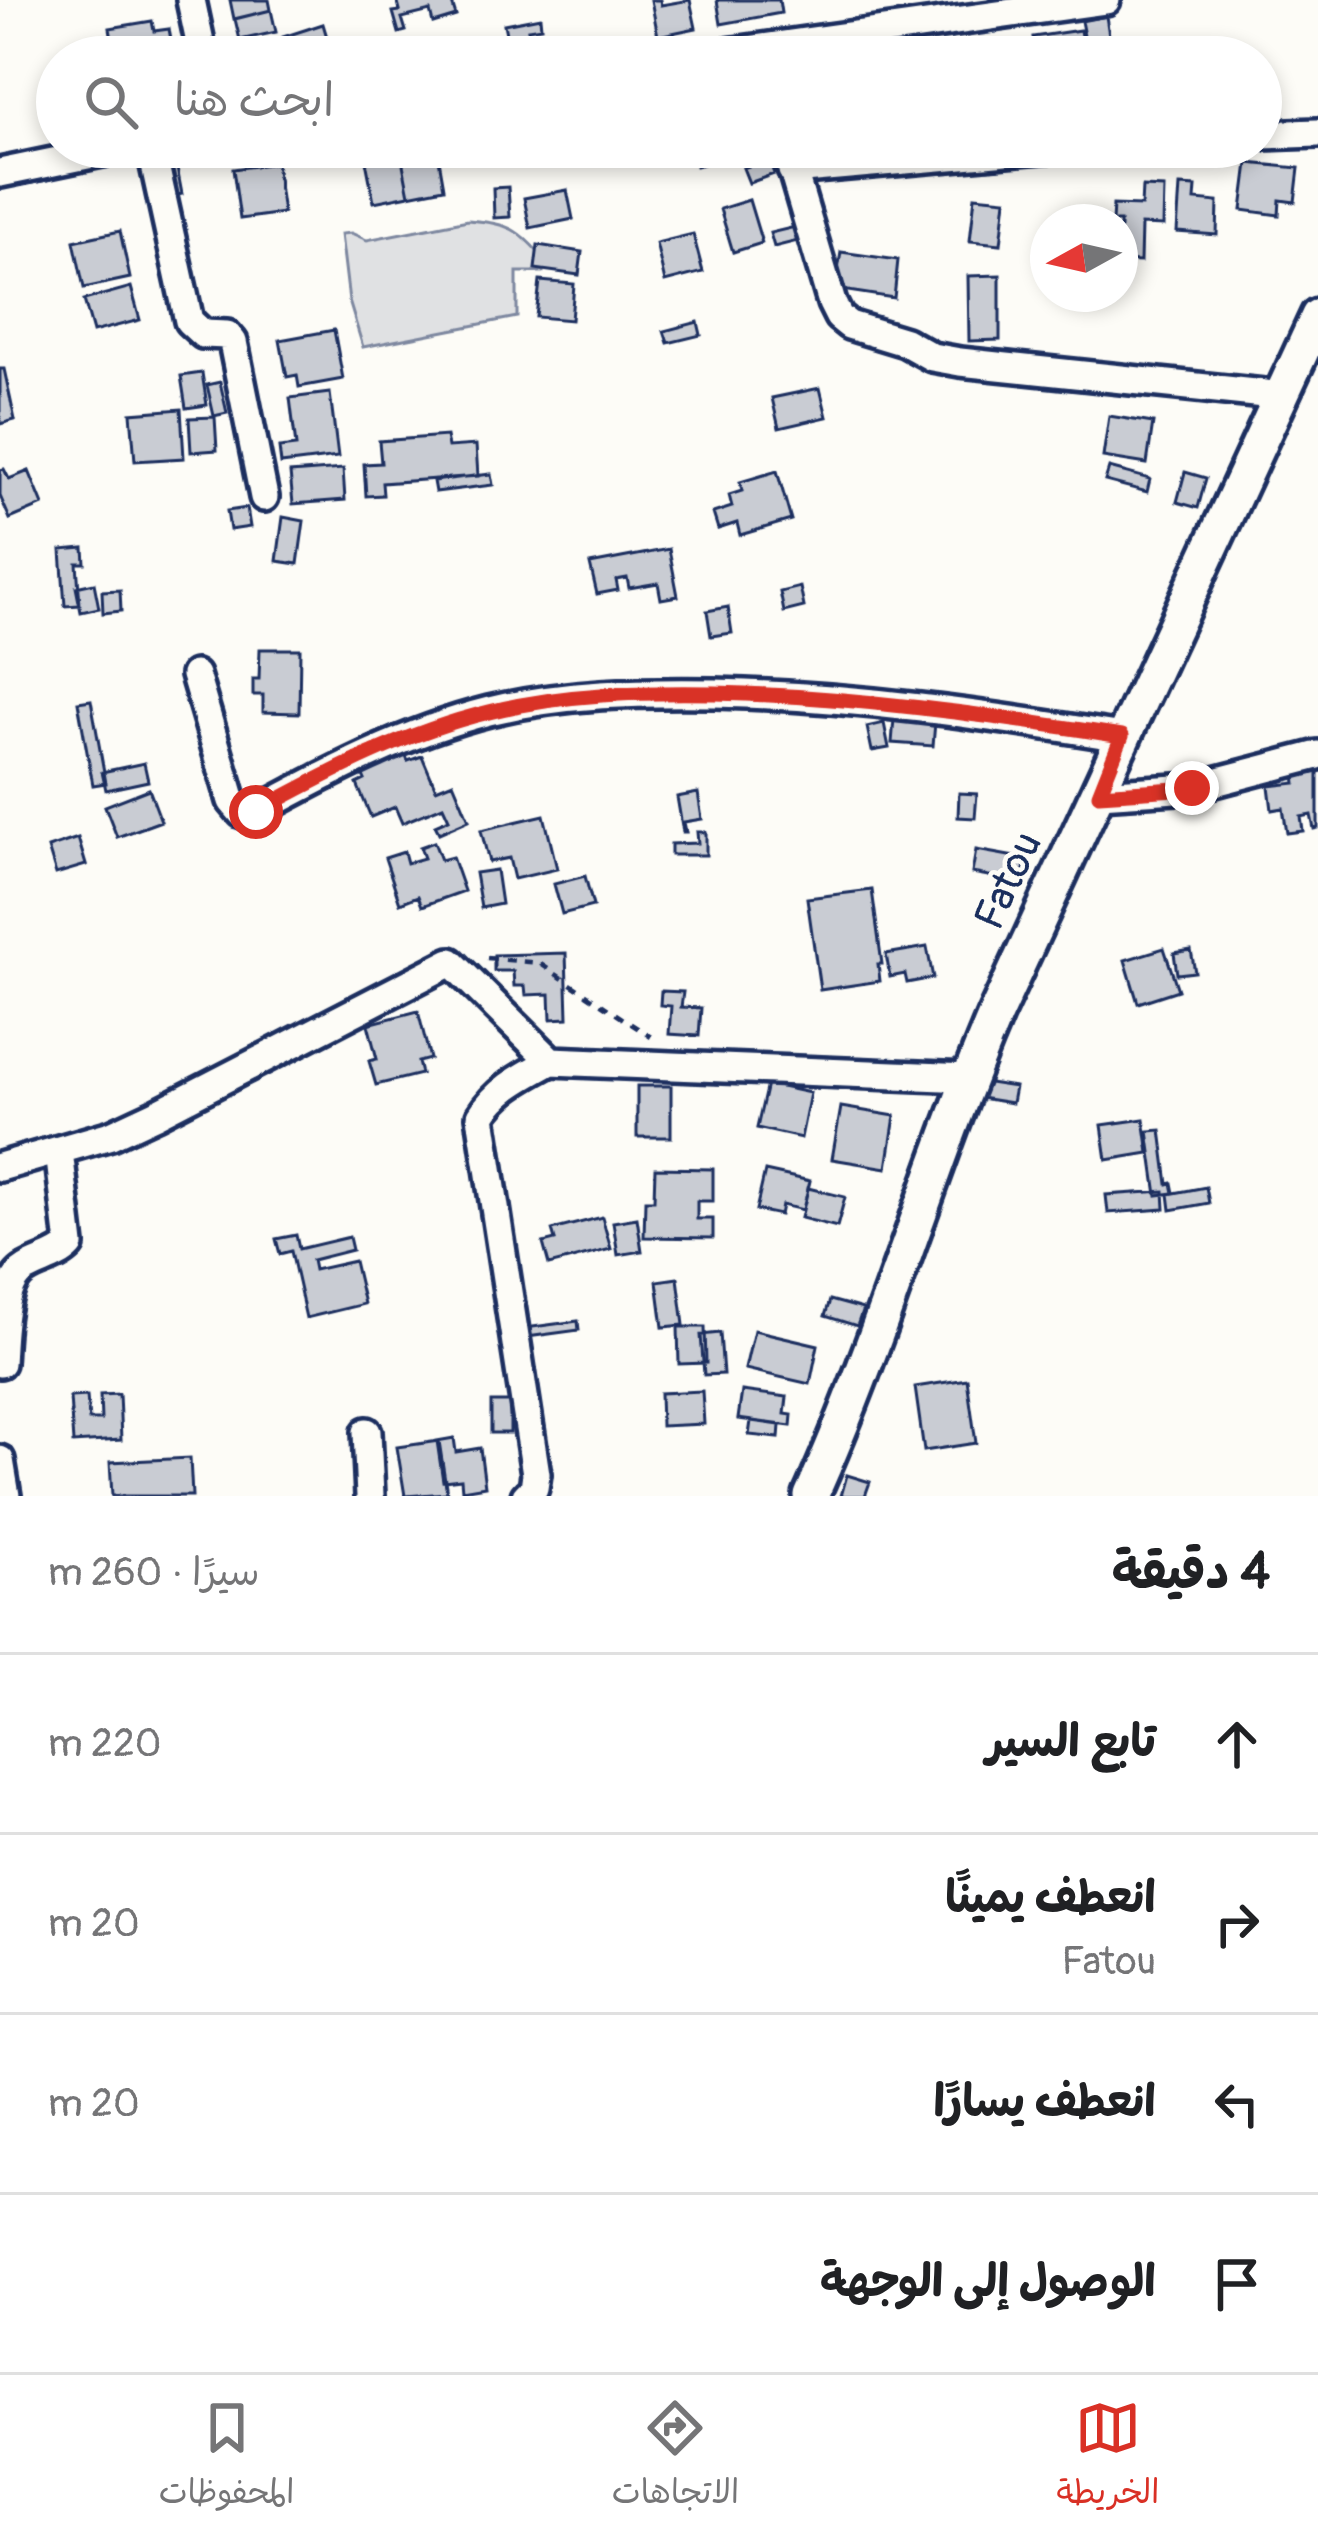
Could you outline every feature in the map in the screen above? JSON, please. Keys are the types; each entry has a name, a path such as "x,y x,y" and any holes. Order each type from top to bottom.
{"street":[{"path":"191,0 199,36"},
{"path":"868,36 1106,0"},
{"path":"1282,135 1318,134"},
{"path":"0,173 36,166"},
{"path":"156,168 189,320 202,334 227,334 233,343 264,497"},
{"path":"792,168 832,303 849,325 905,342 932,357 960,362 1282,396"},
{"name":"Fatou","path":"812,1496 911,1247 968,1078 1034,925 1318,316"},
{"path":"195,675 232,802 242,812 256,812 338,767 403,739 488,712 564,697 644,692 784,694 931,706 1122,736"},
{"path":"1099,794 1192,788 1318,755"},
{"path":"0,1167 111,1135 451,962 551,1061"},
{"path":"526,1496 534,1488 536,1474 481,1116 489,1102 551,1061 968,1078"},
{"path":"0,1363 10,1288 20,1271 70,1245 59,1151"},
{"path":"367,1432 370,1496"},
{"path":"0,1460 6,1496"}],"path":[{"path":"451,962 469,956 539,963 656,1041"}],"shaded area":[{"path":"468,220 512,229 545,260 543,272 517,272 517,317 363,347 349,301 341,234 367,240"}],"building":[{"path":"230,0 269,0 271,10 234,19"},
{"path":"397,0 451,0 456,16 433,23 430,11 402,18 406,31 399,33 393,12 400,11"},
{"path":"651,0 660,0 661,5 690,0 696,28 658,36"},
{"path":"717,0 779,0 781,13 721,24"},
{"path":"271,10 276,32 239,36 235,19"},
{"path":"1106,16 1109,36 1084,36 1081,21"},
{"path":"540,17 541,27 528,29 530,36 506,36 504,24"},
{"path":"152,21 154,31 169,29 170,36 111,36 110,28"},
{"path":"323,24 327,36 286,36"},
{"path":"1080,30 1081,36 1040,36"},
{"path":"161,168 177,168 182,194 164,198"},
{"path":"277,168 283,213 240,219 233,169"},
{"path":"367,168 404,168 409,195 374,202"},
{"path":"404,168 440,168 444,188 409,195"},
{"path":"743,168 772,168 774,174 749,183"},
{"path":"1247,168 1299,168 1295,202 1280,200 1279,215 1242,210"},
{"path":"1180,186 1196,187 1195,200 1218,202 1217,235 1177,232"},
{"path":"508,187 510,217 494,218 493,188"},
{"path":"1142,187 1164,188 1163,226 1141,225 1140,262 1138,206"},
{"path":"567,190 573,219 530,228 524,198"},
{"path":"975,196 1006,199 1001,244 970,241"},
{"path":"749,200 762,243 733,252 720,209"},
{"path":"795,227 798,241 774,247 770,233"},
{"path":"120,231 130,278 84,288 74,241"},
{"path":"693,234 703,272 665,282 656,243"},
{"path":"538,245 582,252 579,275 535,269"},
{"path":"841,252 898,260 894,298 835,289"},
{"path":"1000,275 1000,340 969,341 968,276"},
{"path":"540,281 574,284 571,320 536,317"},
{"path":"131,287 140,320 93,332 84,300"},
{"path":"698,322 701,335 668,343 664,331"},
{"path":"334,330 343,379 299,387 297,375 287,377 280,340"},
{"path":"0,369 4,369 15,420 0,424"},
{"path":"202,373 207,405 186,408 181,376"},
{"path":"220,382 227,413 214,416 207,385"},
{"path":"820,388 827,417 779,428 772,398"},
{"path":"330,393 338,457 281,464 279,448 296,446 290,398"},
{"path":"181,409 184,458 135,461 131,413"},
{"path":"1109,416 1153,423 1147,464 1103,457"},
{"path":"215,417 217,450 191,452 189,418"},
{"path":"446,436 448,447 476,445 478,476 382,483 383,495 366,496 364,464 381,463 379,441"},
{"path":"1109,468 1150,479 1147,492 1105,481"},
{"path":"343,469 345,500 293,504 290,473"},
{"path":"0,470 9,479 29,471 43,505 10,519 0,496"},
{"path":"777,471 791,520 740,535 737,523 718,529 713,513 732,507 729,495 742,491 740,482"},
{"path":"1185,472 1206,478 1198,508 1177,502"},
{"path":"491,474 493,485 435,492 433,481"},
{"path":"247,508 250,527 230,530 227,511"},
{"path":"283,517 304,521 298,564 277,561"},
{"path":"84,548 85,563 77,563 80,605 65,606 61,550"},
{"path":"669,549 678,596 661,599 658,583 629,588 627,578 616,580 618,590 597,594 590,564"},
{"path":"94,583 99,608 81,612 76,587"},
{"path":"800,587 804,607 784,612 780,592"},
{"path":"120,590 121,611 103,613 102,591"},
{"path":"728,607 732,633 711,636 707,611"},
{"path":"260,649 300,649 299,713 263,712 263,695 253,695"},
{"path":"91,700 106,783 93,785 78,702"},
{"path":"894,719 935,722 933,746 892,743"},
{"path":"884,723 889,748 872,751 867,727"},
{"path":"401,745 408,761 422,756 436,789 453,782 469,820 439,833 435,825 449,819 443,806 402,823 395,807 371,817 357,784 365,780 358,764"},
{"path":"144,763 148,781 106,790 102,772"},
{"path":"1318,771 1318,828 1314,829 1311,815 1301,817 1303,831 1287,833 1283,808 1272,810 1269,786 1296,783 1295,774"},
{"path":"149,789 161,821 117,837 105,806"},
{"path":"698,793 702,819 684,822 683,832 677,797"},
{"path":"959,793 977,794 975,818 958,817"},
{"path":"544,815 557,869 514,879 509,858 489,862 481,830"},
{"path":"697,832 706,832 706,855 671,855 671,844 698,843"},
{"path":"78,838 86,865 56,874 48,848"},
{"path":"434,842 441,860 452,857 464,891 422,906 418,896 400,903 385,858 404,852 407,863 424,858 420,847"},
{"path":"976,850 1026,859 1022,882 972,873"},
{"path":"496,870 501,904 481,908 475,873"},
{"path":"585,876 593,906 562,914 554,884"},
{"path":"872,890 880,981 820,990 807,898"},
{"path":"927,947 933,978 907,983 905,974 890,977 886,954"},
{"path":"1164,948 1178,990 1138,1003 1125,960"},
{"path":"1191,950 1195,972 1177,974 1174,953"},
{"path":"566,953 568,1018 551,1019 550,994 526,995 525,986 514,986 513,971 494,971 494,955"},
{"path":"661,991 683,992 681,1007 701,1008 699,1036 669,1034 671,1006 660,1005"},
{"path":"418,1011 430,1059 418,1062 421,1074 376,1085 369,1061 377,1059 368,1024"},
{"path":"982,1082 1015,1087 1012,1103 980,1098"},
{"path":"767,1084 810,1093 801,1138 757,1128"},
{"path":"637,1086 671,1086 671,1137 637,1137"},
{"path":"841,1107 895,1116 887,1168 832,1159"},
{"path":"1144,1119 1149,1153 1107,1160 1102,1125"},
{"path":"1161,1130 1168,1184 1172,1183 1174,1193 1157,1195 1148,1131"},
{"path":"655,1168 713,1169 713,1201 697,1201 697,1219 713,1219 713,1238 644,1237 645,1200 654,1200"},
{"path":"765,1171 810,1181 803,1210 782,1205 780,1215 756,1210"},
{"path":"1206,1187 1209,1203 1171,1210 1169,1194"},
{"path":"808,1188 845,1197 837,1227 801,1218"},
{"path":"1164,1191 1165,1209 1108,1213 1106,1195"},
{"path":"602,1217 611,1249 549,1265 543,1243 555,1240 552,1230"},
{"path":"637,1218 642,1251 618,1255 613,1222"},
{"path":"296,1235 299,1249 349,1237 352,1250 312,1260 314,1270 354,1261 364,1304 306,1318 291,1251 280,1254 276,1239"},
{"path":"678,1278 684,1325 663,1327 657,1281"},
{"path":"830,1300 863,1309 857,1326 825,1316"},
{"path":"578,1321 579,1330 527,1337 525,1328"},
{"path":"678,1327 705,1327 706,1363 679,1364"},
{"path":"754,1330 818,1345 810,1384 745,1369"},
{"path":"720,1333 723,1374 704,1375 701,1335"},
{"path":"967,1379 976,1443 924,1451 915,1387"},
{"path":"702,1391 704,1424 661,1426 660,1393"},
{"path":"742,1391 787,1397 785,1414 792,1415 791,1426 738,1419"},
{"path":"119,1394 121,1440 73,1443 70,1397 87,1396 89,1420 101,1420 100,1395"},
{"path":"491,1402 510,1402 510,1433 491,1433"},
{"path":"751,1421 780,1425 779,1438 749,1435"},
{"path":"454,1438 456,1452 480,1448 485,1486 462,1490 461,1479 443,1481 437,1441"},
{"path":"439,1441 447,1493 405,1496 397,1447"},
{"path":"190,1458 192,1496 112,1496 110,1462"},
{"path":"847,1475 870,1482 865,1496 841,1496"}],"route":[{"path":"256,812 338,767 403,739 488,712 564,697 644,692 784,694 931,706 1122,736 1099,794 1192,788"}]}
